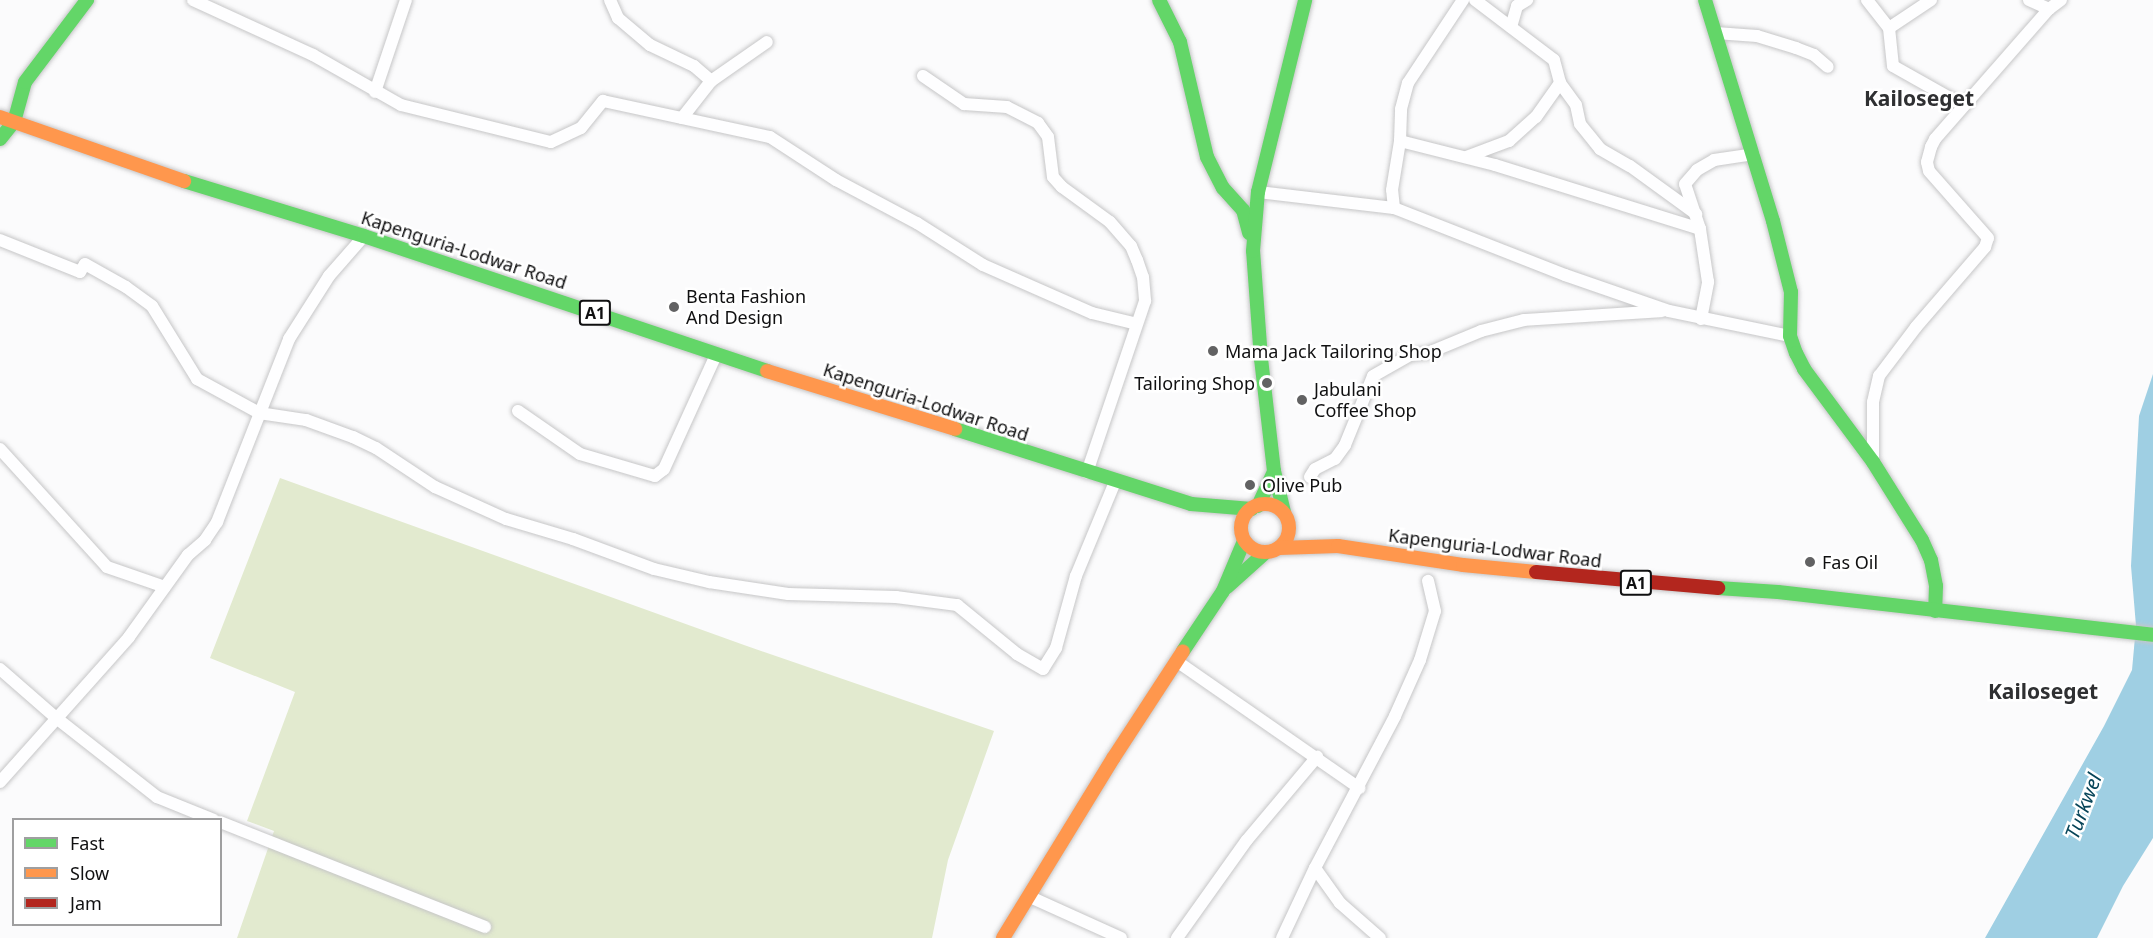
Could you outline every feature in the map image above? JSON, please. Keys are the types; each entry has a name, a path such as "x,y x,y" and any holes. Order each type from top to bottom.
{"main road":[{"path":"0,139 14,122 25,82 87,0"},
{"path":"1159,0 1180,42 1207,157 1223,188 1244,210 1253,251"},
{"path":"1003,938 1223,591 1273,550 1290,532 1274,471 1260,359 1253,251 1258,192 1305,0"},
{"path":"1705,0 1754,154 1791,292 1790,336 1804,369 1873,462 1907,514 1931,560 1936,586 1935,611"},
{"name":"Kapenguria-Lodwar Road","path":"0,117 183,181 364,236 716,355 1115,482 1191,504 1255,508"},
{"path":"1223,591 1234,532 1255,508 1274,471"},
{"name":"Kapenguria-Lodwar Road","path":"1191,504 1234,532"},
{"path":"1255,508 1272,506 1286,514"},
{"name":"Kapenguria-Lodwar Road","path":"1286,514 1338,546"},
{"path":"1234,532 1250,547 1273,550"},
{"name":"Kapenguria-Lodwar Road","path":"1273,550 1338,546 1506,570 1666,585 1778,592 1935,611"},
{"name":"A1","path":"1935,611 2153,635"}],"street":[{"path":"193,0 313,55 375,92 420,111 551,142 581,128 603,101 770,137 836,180 917,223 983,265 1092,313 1137,324"},
{"path":"375,92 406,0"},
{"path":"610,0 618,18 650,45 694,66 711,81"},
{"path":"1394,208 1392,190 1400,141 1401,109 1408,83 1463,0"},
{"path":"1475,0 1554,60 1560,83 1576,105 1580,124 1600,149 1630,166 1696,214"},
{"path":"1511,27 1517,6 1527,0"},
{"path":"1868,0 1889,28 1893,66 1964,106"},
{"path":"1889,28 1931,0"},
{"path":"2029,0 2049,9"},
{"path":"1873,462 1873,402 1880,376 1916,327 1987,242 1985,232 1929,171 1927,162 1935,139 2049,9 2061,0"},
{"path":"1716,33 1757,36 1814,55 1828,67"},
{"path":"682,118 711,81 767,42"},
{"path":"923,76 964,104 1007,107 1038,123 1048,137 1053,177 1062,187 1110,222 1131,246 1143,277 1144,301 1087,472"},
{"path":"1466,157 1509,141 1536,117 1560,83"},
{"path":"1400,141 1466,157 1700,229"},
{"path":"1701,319 1708,282 1700,229 1696,214 1688,200 1685,184 1697,170 1714,160 1754,154"},
{"path":"1258,192 1394,208 1565,275 1669,311 1790,336"},
{"path":"0,782 55,717 129,637 217,522 259,412 297,324 329,276 364,236"},
{"path":"0,240 80,272 85,264 126,287 152,306 197,379 259,412 306,420 353,437 375,448 435,487 507,519 573,539 654,569 709,582 788,594 896,597 957,605 1017,654 1043,669 1056,648 1076,576 1115,482"},
{"path":"1310,477 1315,469 1335,459 1345,445 1373,376 1410,355 1428,353 1481,331 1524,321 1669,311"},
{"path":"518,411 580,454 655,476 664,469 716,355"},
{"path":"0,449 107,567 165,587"},
{"path":"1282,938 1315,868 1359,788 1410,684 1433,627 1435,611 1428,581"},
{"path":"1178,662 1359,788"},
{"path":"0,669 55,717 157,797 211,818"},
{"path":"1178,938 1247,840 1317,757"},
{"path":"222,823 485,927"},
{"path":"1315,868 1340,903 1380,938"},
{"path":"1028,896 1122,938"}],"green space":[{"path":"280,478 744,645 994,731 948,860 932,938 237,938 274,831 247,821 295,692 210,658"}],"water":[{"name":"Turkwel","path":"2153,374 2153,838 2123,886 2097,938 1985,938 2104,726 2132,670 2136,626 2131,566 2139,416"}],"traffic: fast":[{"path":"0,139 14,122 25,82 87,0"},
{"path":"1159,0 1180,42 1207,157 1223,188 1243,210 1249,233"},
{"path":"1284,512 1274,471 1261,359 1253,251 1258,192 1305,0"},
{"path":"1705,0 1773,221 1791,292 1790,336 1796,353 1804,369 1873,462 1922,540 1931,560 1936,586 1935,611"},
{"path":"184,181 364,236 767,371"},
{"path":"955,429 1191,504 1252,509"},
{"path":"1258,506 1274,471"},
{"path":"1183,651 1223,591 1244,541"},
{"path":"1227,587 1266,552"},
{"path":"1718,588 1778,592 2153,635"}],"traffic: slow":[{"path":"0,117 184,181"},
{"path":"767,371 955,429"},
{"path":"1260,504 1270,504 1282,511 1289,523 1289,528 1289,533 1282,545 1270,552 1260,552 1245,541 1241,533 1241,523 1252,508 1260,504"},
{"path":"1279,548 1338,546 1463,565 1536,572"},
{"path":"1003,938 1114,757 1183,651"}],"traffic: jam":[{"path":"1536,572 1718,588"}],"place":[{"name":"Benta Fashion And Design","path":"674,307"},
{"name":"Mama Jack Tailoring Shop","path":"1213,351"},
{"name":"Tailoring Shop","path":"1267,383"},
{"name":"Jabulani Coffee Shop","path":"1302,400"},
{"name":"Olive Pub","path":"1250,485"},
{"name":"Fas Oil","path":"1810,562"}],"district":[{"name":"Kailoseget","path":"1919,98"},
{"name":"Kailoseget","path":"2043,691"}]}
